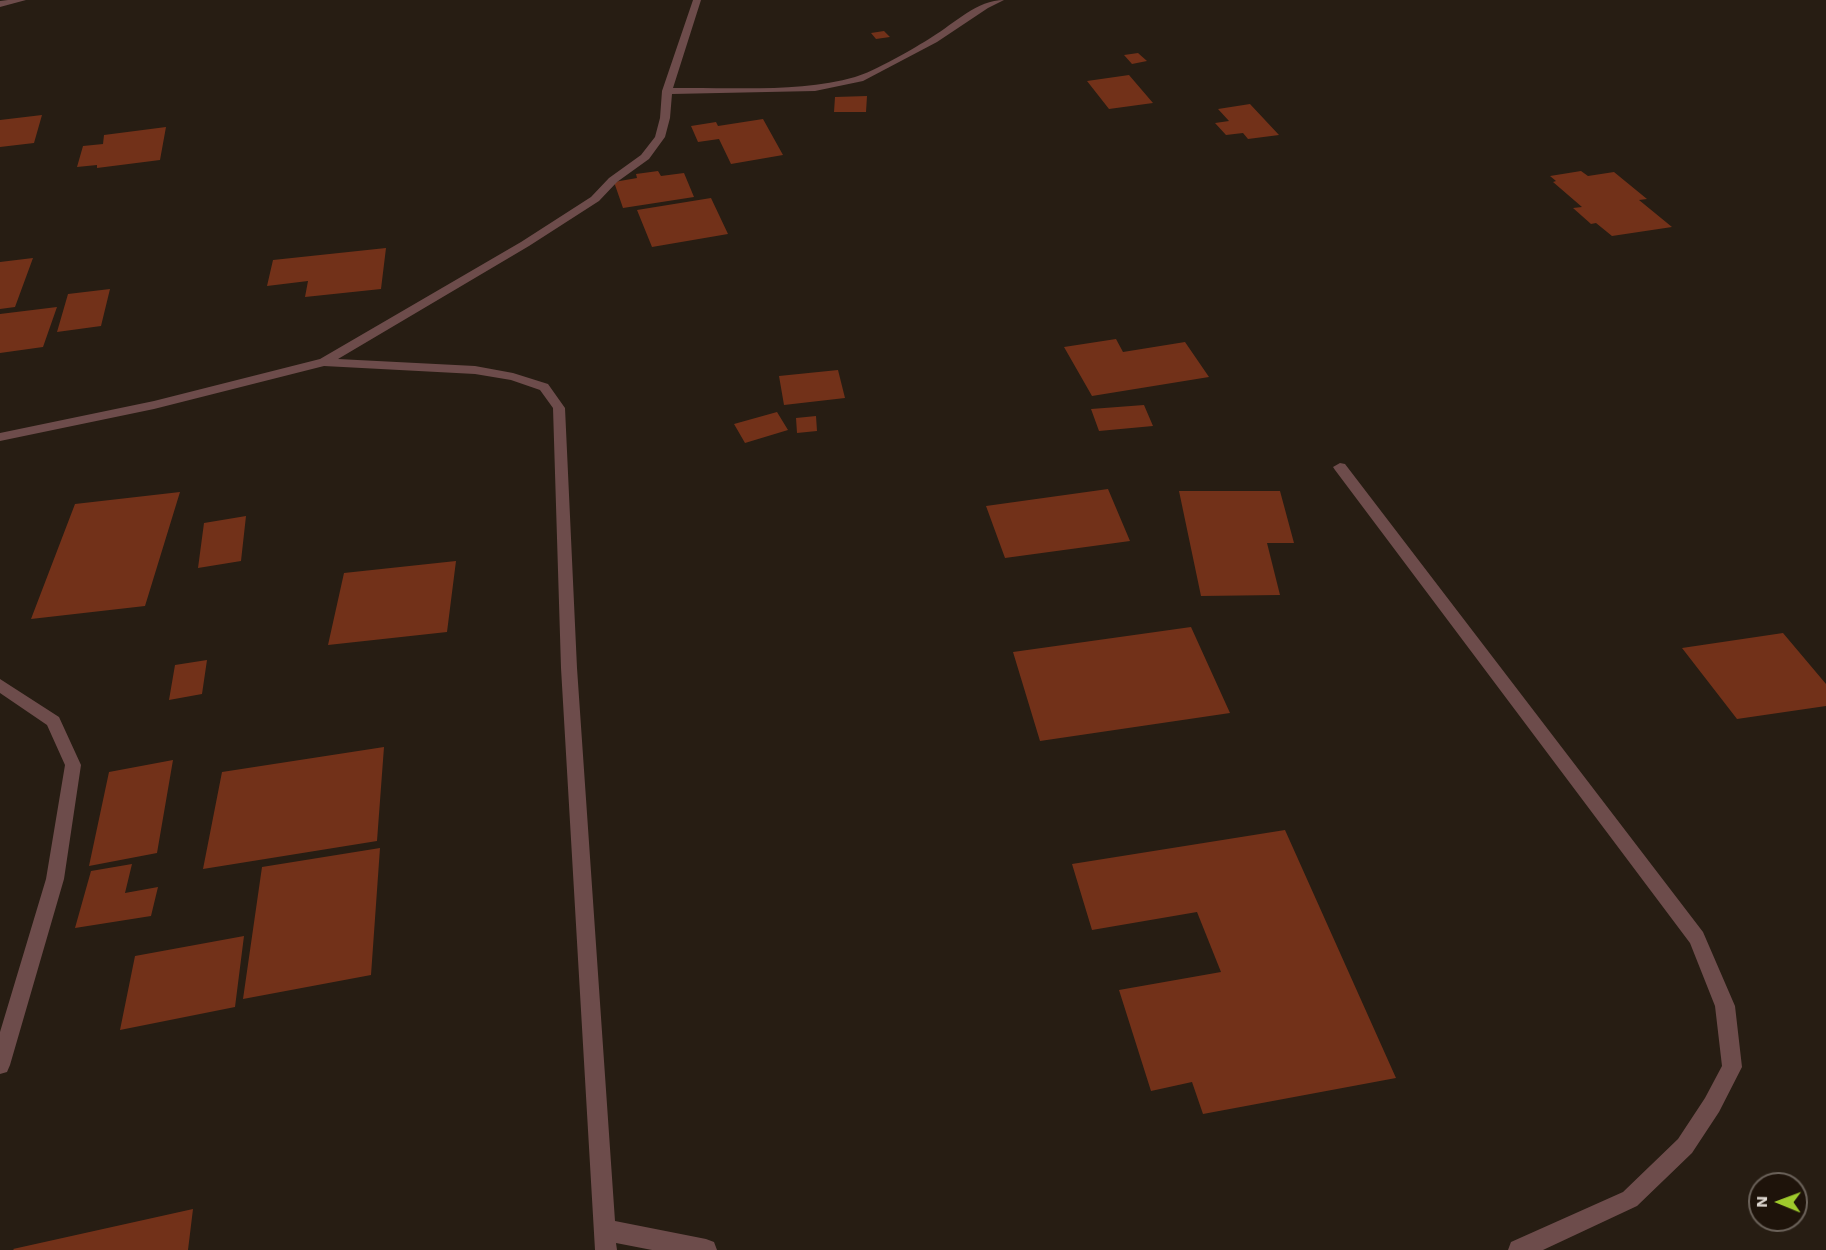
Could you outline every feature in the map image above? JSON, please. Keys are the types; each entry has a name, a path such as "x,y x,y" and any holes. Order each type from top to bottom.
{"street":[{"path":"0,4 22,0"},
{"path":"0,437 154,405 324,362 525,244 595,199 613,180 645,157 660,137 665,118 667,91 697,0"},
{"path":"667,91 815,87 860,79 934,40 985,6 1000,0"},
{"path":"324,362 476,369 544,387 560,408 569,668 605,1240 706,1250"},
{"path":"1340,467 1697,938 1725,1006 1731,1067 1712,1105 1685,1146 1630,1198 1544,1244 1519,1250"},
{"path":"0,685 53,721 73,765 55,879 0,1065"}],"building":[{"path":"884,31 890,37 876,39 871,33"},
{"path":"1138,53 1147,61 1132,64 1124,55"},
{"path":"1129,75 1153,103 1109,109 1087,81"},
{"path":"867,96 866,112 834,112 835,97"},
{"path":"1250,104 1279,135 1248,139 1243,133 1226,135 1215,123 1229,121 1218,109"},
{"path":"42,115 34,143 0,147 0,120"},
{"path":"763,119 783,155 731,164 719,139 698,142 691,126 716,122 718,126"},
{"path":"166,127 160,160 97,168 97,165 77,167 83,146 103,144 104,135"},
{"path":"658,171 661,176 684,173 694,197 623,208 614,182 637,178 636,174"},
{"path":"1581,171 1588,176 1614,172 1647,199 1639,200 1672,227 1612,236 1596,223 1591,224 1573,208 1582,207 1553,182 1556,181 1550,176"},
{"path":"711,198 728,234 652,247 637,210"},
{"path":"386,248 381,289 305,297 308,281 267,286 273,260"},
{"path":"33,258 15,307 0,309 0,262"},
{"path":"110,289 101,326 57,332 68,294"},
{"path":"57,307 43,347 0,353 0,314"},
{"path":"1116,339 1123,352 1185,342 1209,377 1092,396 1064,347"},
{"path":"838,370 845,398 784,405 779,376"},
{"path":"1144,405 1153,426 1099,431 1091,409"},
{"path":"777,412 788,430 745,443 734,424"},
{"path":"816,416 817,431 797,433 796,418"},
{"path":"1108,489 1130,541 1005,558 986,506"},
{"path":"1179,491 1280,491 1294,543 1267,543 1280,595 1201,596"},
{"path":"180,492 145,606 31,619 75,504"},
{"path":"246,516 241,561 198,568 204,523"},
{"path":"456,561 447,632 328,645 344,573"},
{"path":"1191,627 1230,713 1040,741 1013,652"},
{"path":"1783,633 1826,684 1826,706 1737,719 1682,648"},
{"path":"207,660 202,694 169,700 175,665"},
{"path":"384,747 377,841 203,869 222,772"},
{"path":"173,760 157,853 89,866 109,772"},
{"path":"1285,830 1396,1078 1203,1114 1192,1082 1151,1091 1119,990 1221,972 1197,912 1092,930 1072,864"},
{"path":"380,848 371,975 243,999 262,867"},
{"path":"132,864 125,893 158,887 151,916 75,928 91,871"},
{"path":"244,936 235,1007 120,1030 135,956"},
{"path":"193,1209 188,1250 13,1249"}]}
